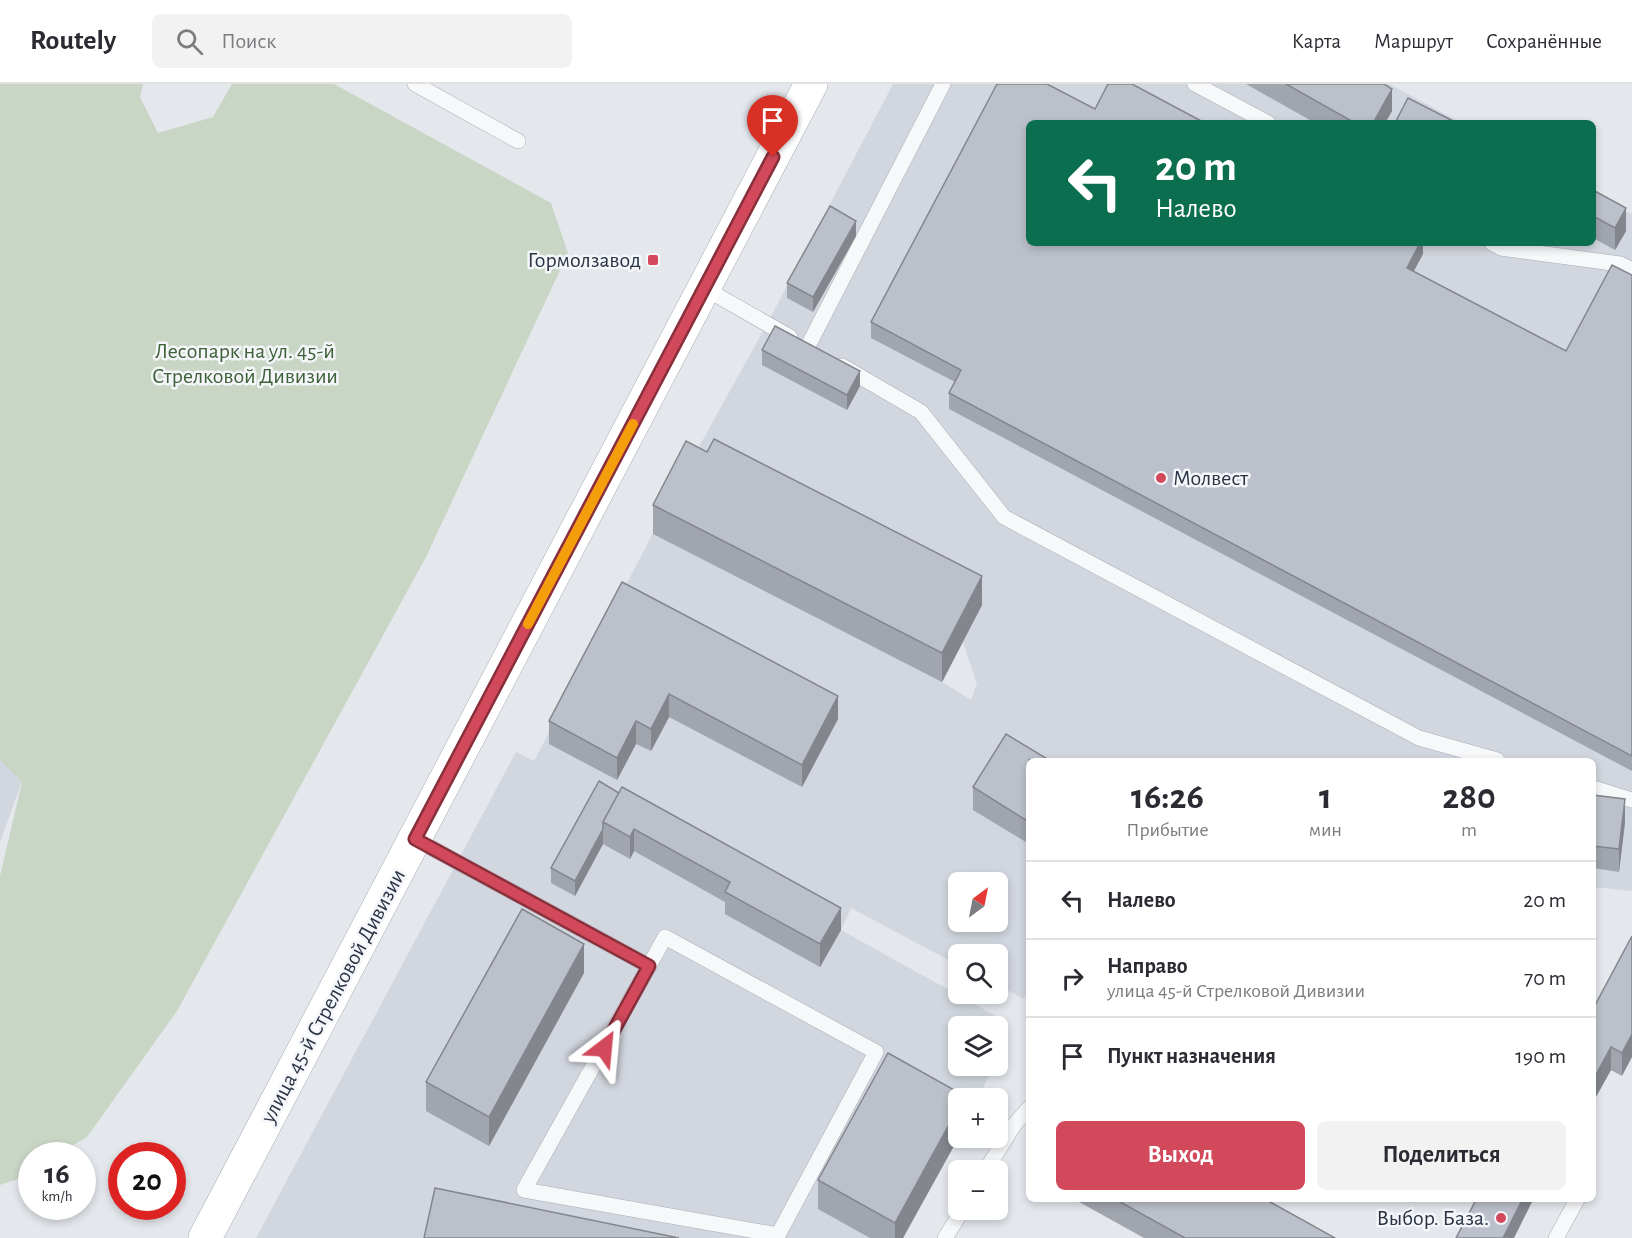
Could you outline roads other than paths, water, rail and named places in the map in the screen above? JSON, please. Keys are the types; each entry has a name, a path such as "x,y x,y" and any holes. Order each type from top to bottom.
{"street":[{"name":"улица 45-й Стрелковой Дивизии","path":"205,1238 811,84"}],"lane":[{"path":"415,84 518,141"},
{"path":"818,352 943,84"},
{"path":"1195,84 1262,120"},
{"path":"1497,246 1620,264 1632,270"},
{"path":"704,288 921,412 1004,517 1419,738 1490,758"},
{"path":"1596,789 1632,800"},
{"path":"415,839 649,966"},
{"path":"664,937 876,1052 778,1235 525,1190 649,966 664,937"},
{"path":"992,1160 1014,1125 1026,1111"},
{"path":"1556,1238 1576,1202"},
{"path":"945,1238 956,1220"}],"place":[{"name":"Гормолзавод","path":"653,260"},
{"name":"Молвест","path":"1161,478"},
{"name":"Выбор. База.","path":"1501,1218"}],"park label":[{"name":"Лесопарк на ул. 45-й Стрелковой Дивизии","path":"245,364"}]}
